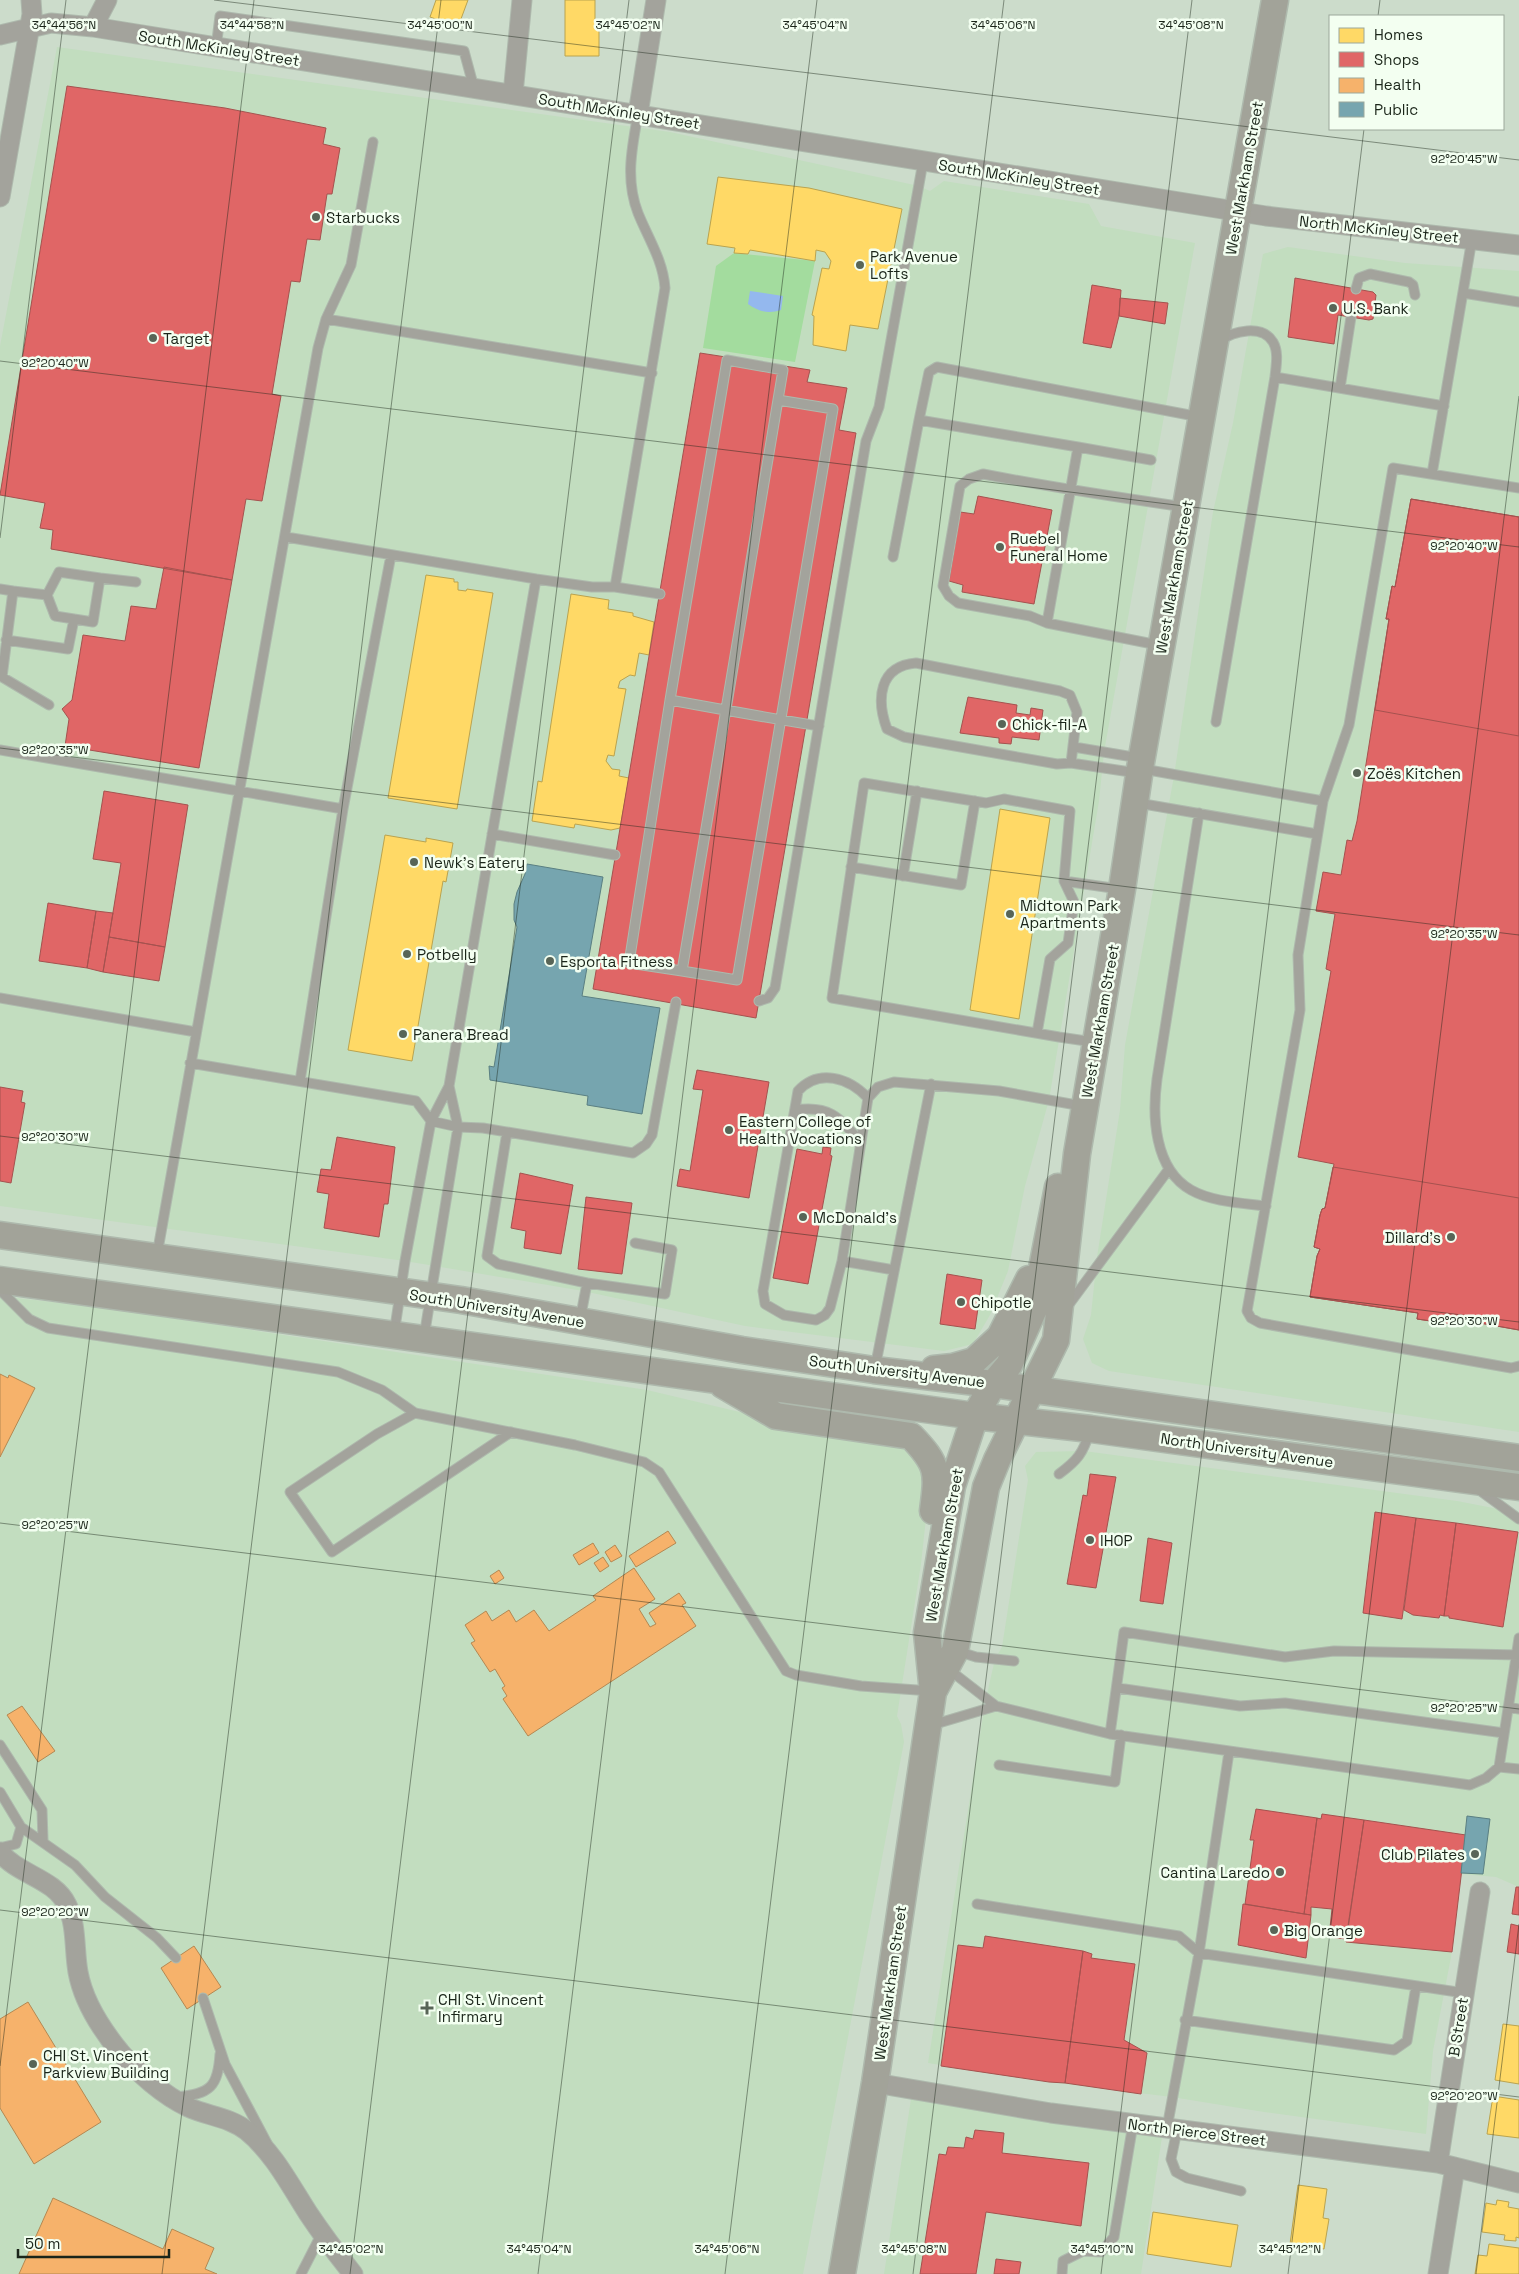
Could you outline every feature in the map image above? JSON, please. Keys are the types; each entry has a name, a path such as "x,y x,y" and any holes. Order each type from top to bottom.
{"main road":[{"name":"West Markham Street","path":"933,1692 950,1659 986,1487 1016,1420 1056,1340 1077,1154 1122,889 1140,767 1275,0"},
{"name":"West Markham Street","path":"842,2274 875,2083 933,1692 927,1633 952,1486 975,1416 994,1384 1009,1364 1028,1323 1036,1301 1056,1190 1077,1154"},
{"name":"South University Avenue","path":"0,1235 431,1296 742,1350 884,1371 994,1384"},
{"path":"884,1371 953,1367 974,1361 1000,1337 1045,1248"},
{"path":"0,1280 975,1416"},
{"path":"712,1379 776,1416 911,1436 925,1451 935,1466 937,1482 922,1596 927,1633"},
{"name":"North University Avenue","path":"994,1384 1519,1458"},
{"name":"North University Avenue","path":"975,1416 1091,1429 1519,1487"}],"street":[{"path":"0,196 29,30 31,0"},
{"path":"93,27 107,0"},
{"path":"513,94 522,0"},
{"path":"638,114 656,0"},
{"name":"South McKinley Street","path":"0,35 29,30 51,23 93,27 1239,212"},
{"name":"North McKinley Street","path":"1239,212 1373,230 1519,245"},
{"path":"0,1852 14,1866 56,1889 68,1906 81,1984 92,2009 120,2052 136,2069 172,2097 188,2107 238,2124 253,2137 270,2156 322,2233 353,2274"},
{"name":"B Street","path":"1438,2274 1464,1993 1480,1892"},
{"name":"North Pierce Street","path":"875,2083 1051,2113 1447,2165 1519,2183"}],"lane":[{"path":"216,48 220,16 464,52 474,88"},
{"path":"615,587 666,288 662,265 638,212 631,181 630,166 638,114"},
{"path":"156,1258 241,791 318,348 326,318 351,265 373,142"},
{"path":"759,1001 768,998 775,988 866,441 879,407 923,162"},
{"path":"1432,474 1472,239"},
{"path":"1356,289 1359,278 1370,274 1409,282 1415,295"},
{"path":"1463,293 1519,302"},
{"path":"1340,388 1351,317"},
{"path":"326,318 652,373"},
{"path":"1213,349 1221,340 1238,332 1263,334 1272,342 1275,348 1275,377 1216,722"},
{"path":"682,971 783,370 727,360 670,700 629,962 682,971 737,980 834,408 778,400"},
{"path":"893,557 929,372 937,367 1202,417"},
{"path":"1275,377 1444,406"},
{"path":"919,420 1150,460"},
{"path":"1047,623 1078,447"},
{"path":"1519,488 1393,468 1349,725 1322,801 1298,955 1300,1010 1247,1311 1251,1318 1260,1323 1511,1368 1519,1366"},
{"path":"1161,646 1047,623 1030,616 958,603 949,596 943,586 960,486 969,479 983,474 1071,492 1088,491 1186,508"},
{"path":"286,537 536,579 592,587 615,587 660,594"},
{"path":"300,1081 343,810 392,555"},
{"path":"100,578 93,622 55,616 47,595 59,572 136,582"},
{"path":"394,1334 431,1121 449,1086 536,579"},
{"path":"0,589 47,595"},
{"path":"13,591 2,677 49,705"},
{"path":"6,640 68,650 74,619"},
{"path":"1071,762 1077,712 1075,701 1070,695 1060,691 916,663 903,664 893,670 884,686 881,712 887,729 904,737 1057,764 1071,762 1140,767"},
{"path":"670,700 819,726"},
{"path":"1074,747 1140,767 1322,801"},
{"path":"0,750 343,810"},
{"path":"1037,1033 1050,959 1068,944 1074,902 1064,881 1070,811 1004,799 986,803 864,783 832,998 1037,1033 1096,1043"},
{"path":"903,876 917,791"},
{"path":"851,867 961,886 975,801"},
{"path":"1135,802 1318,834"},
{"path":"1199,813 1155,1095 1157,1130 1170,1170 1179,1181 1192,1190 1212,1197 1266,1206"},
{"path":"492,834 615,855"},
{"path":"1064,881 1122,889"},
{"path":"0,998 196,1032"},
{"path":"190,1063 416,1101 431,1121 458,1127 507,1132 633,1153 646,1144 652,1135 676,1002"},
{"path":"868,1098 858,1087 845,1081 823,1077 807,1080 798,1091 763,1291 765,1304 774,1312 816,1320 824,1315 834,1299 842,1261 868,1098 878,1087 886,1084 931,1084 999,1091 1085,1107"},
{"path":"884,1371 894,1270 931,1084"},
{"path":"423,1338 458,1127 449,1086"},
{"path":"795,1110 816,1108 827,1110 844,1122 861,1142"},
{"path":"507,1132 488,1256 498,1264 587,1283 665,1294 672,1250 635,1243"},
{"path":"1060,1317 1170,1170"},
{"path":"842,1261 894,1270"},
{"path":"579,1321 587,1283"},
{"path":"0,1290 29,1319 48,1328 338,1372 382,1390 415,1413 511,1432 644,1462 659,1472 786,1671 861,1686 933,1692"},
{"path":"415,1413 377,1434 290,1492 332,1552 511,1432"},
{"path":"1059,1474 1076,1462 1084,1451 1091,1429"},
{"path":"1464,1479 1519,1519"},
{"path":"1110,1734 1118,1688 1124,1632 1285,1657 1334,1652 1518,1655"},
{"path":"928,1726 996,1706 1121,1736 1470,1785 1486,1778 1499,1767 1518,1655 1519,1638"},
{"path":"950,1659 976,1657 1014,1661"},
{"path":"950,1659 996,1706"},
{"path":"1118,1688 1240,1706 1285,1703 1504,1733"},
{"path":"1508,1708 1519,1709"},
{"path":"999,1765 1115,1782 1121,1736"},
{"path":"0,1745 42,1810 43,1840"},
{"path":"1229,1752 1199,1953 1185,2020 1172,2129 1171,2159 1176,2172 1186,2178 1241,2191"},
{"path":"1499,1767 1519,1769"},
{"path":"0,1792 22,1827 43,1840 75,1865 105,1897 157,1938 176,1958"},
{"path":"0,1848 16,1844 22,1827"},
{"path":"977,1904 1179,1936 1199,1953 1464,1993"},
{"path":"1185,2020 1394,2050 1407,2041 1416,1986"},
{"path":"204,1998 220,2049 237,2090 266,2137 270,2156"},
{"path":"172,2097 199,2095 211,2088 218,2075 220,2049"},
{"path":"1062,2274 1064,2261 1083,2251 1101,2252 1114,2237 1133,2124"},
{"path":"301,2274 322,2233"}],"shaded area":[{"path":"57,47 670,132 919,186 930,191 944,181 1089,204 1101,226 1195,243 1104,752 1099,801 1049,1100 1025,1186 1008,1271 990,1315 973,1344 944,1351 745,1326 583,1291 405,1261 0,1206 0,346"},
{"path":"1288,247 1405,263 1519,271 1519,1432 1109,1371 1092,1363 1083,1339 1091,1315 1097,1257 1120,1110 1125,1045 1174,776 1213,512 1233,423 1263,254"},
{"name":"CHI St. Vincent Infirmary","path":"0,1296 105,1308 647,1390 774,1420 885,1438 922,1457 929,1491 921,1564 897,1716 901,1724 904,1742 803,2274 0,2274"},
{"path":"1084,1451 1457,1501 1519,1513 1519,1887 1496,1877 1461,1874 1451,1957 1433,2051 1426,2134 1264,2112 1172,2097 1049,2082 928,2063 985,1703 995,1659 1002,1647 1028,1480 1025,1466 1036,1452"},
{"path":"911,2099 1162,2137 1141,2274 884,2274"}],"green space":[{"path":"734,253 815,261 795,362 703,348 716,266"}],"water":[{"path":"750,291 783,296 781,310 768,312 752,307 748,304"}],"building: Homes":[{"path":"436,0 468,0 458,27 430,17"},
{"path":"565,0 595,0 595,23 599,23 599,56 565,56"},
{"name":"Park Avenue Lofts","path":"718,177 809,188 902,209 878,329 850,325 846,351 813,345 814,316 812,315 822,268 829,269 831,261 825,252 816,250 815,261 750,250 748,254 734,253 735,248 707,244"},
{"path":"426,575 454,579 454,582 458,582 458,590 466,591 467,589 493,593 457,809 388,798"},
{"path":"571,594 609,600 608,609 633,613 633,616 654,622 649,655 639,653 635,676 630,675 620,681 618,688 626,689 614,756 608,755 606,761 612,769 620,770 619,776 629,778 620,828 611,830 575,824 574,828 532,821 538,781 542,782"},
{"name":"Midtown Park Apartments","path":"1000,809 1050,818 1019,1019 970,1010"},
{"path":"385,835 426,842 426,838 453,843 446,882 443,881 412,1061 348,1050"},
{"path":"1503,2024 1519,2026 1519,2084 1495,2080"},
{"path":"1493,2096 1519,2100 1519,2138 1487,2134"},
{"path":"1298,2185 1327,2189 1323,2218 1329,2219 1324,2249 1290,2244"},
{"path":"1497,2200 1509,2202 1508,2207 1519,2209 1519,2238 1516,2237 1516,2241 1504,2240 1505,2235 1482,2232 1486,2203 1496,2205"},
{"path":"1153,2212 1238,2225 1231,2267 1147,2254"},
{"path":"1489,2244 1519,2248 1519,2274 1475,2274 1478,2255 1487,2256"}],"building: Shops":[{"name":"Target","path":"67,86 225,108 326,128 323,144 340,148 332,194 327,194 320,240 307,239 300,282 291,281 272,394 281,396 262,501 246,499 232,580 51,549 53,530 40,528 45,503 0,495"},
{"name":"U.S. Bank","path":"1295,278 1373,292 1376,295 1373,319 1338,315 1334,344 1288,337"},
{"path":"1092,285 1121,290 1119,316 1111,348 1083,343"},
{"path":"1120,298 1168,303 1165,324 1119,316"},
{"path":"700,353 810,370 807,382 847,388 839,430 856,433 756,1018 593,989"},
{"name":"Ruebel Funeral Home","path":"978,496 1052,510 1034,604 962,592 963,585 949,581 960,512 974,514"},
{"path":"1411,499 1519,517 1519,1330 1452,1318 1451,1324 1417,1319 1418,1313 1310,1297 1317,1256 1320,1249 1314,1247 1320,1215 1322,1209 1325,1208 1334,1164 1298,1157 1331,971 1326,969 1335,914 1316,911 1323,872 1341,875 1347,840 1352,841 1357,821 1389,619 1386,619 1392,586 1395,587"},
{"path":"1411,499 1519,517 1519,736 1375,710 1389,619 1386,619 1392,586 1395,587"},
{"path":"164,567 232,580 199,768 65,746 69,719 62,709 72,700 83,635 125,641 131,606 156,609"},
{"name":"Chick-fil-A","path":"968,697 1017,705 1016,713 1030,715 1031,708 1043,710 1039,740 1012,737 1011,744 999,743 999,738 960,733"},
{"path":"104,791 188,805 165,947 109,937 121,863 93,859"},
{"path":"48,903 96,911 87,968 39,961"},
{"path":"96,911 113,913 103,972 87,968"},
{"path":"109,937 165,947 159,981 103,972"},
{"name":"Eastern College of Health Vocations","path":"697,1070 769,1082 749,1198 677,1186 680,1169 690,1171 703,1090 693,1089"},
{"path":"0,1087 23,1091 21,1102 25,1103 11,1183 0,1181"},
{"path":"337,1137 395,1147 388,1204 384,1204 379,1237 324,1228 329,1194 317,1192 321,1169 331,1170"},
{"name":"McDonald's","path":"823,1147 831,1148 830,1155 832,1156 808,1284 773,1278 797,1149 822,1154"},
{"path":"1333,1167 1519,1198 1519,1330 1452,1318 1451,1324 1417,1319 1418,1313 1310,1297 1317,1256 1320,1249 1314,1247 1320,1215 1322,1209 1325,1208"},
{"path":"520,1173 573,1185 561,1254 524,1248 526,1231 511,1228"},
{"path":"586,1197 632,1203 622,1274 578,1269"},
{"name":"Chipotle","path":"947,1274 982,1280 975,1329 940,1324"},
{"name":"IHOP","path":"1090,1474 1116,1477 1096,1588 1067,1584 1083,1495 1087,1496"},
{"path":"1375,1512 1416,1518 1402,1619 1363,1613"},
{"path":"1416,1518 1456,1523 1444,1616 1440,1615 1439,1618 1413,1615 1404,1610"},
{"path":"1456,1523 1518,1532 1503,1627 1444,1616"},
{"path":"1148,1538 1172,1543 1163,1604 1140,1601"},
{"name":"Cantina Laredo","path":"1256,1809 1317,1818 1304,1914 1245,1904 1254,1840 1250,1840"},
{"path":"1322,1814 1364,1820 1346,1939 1329,1937 1332,1909 1311,1907 1311,1915 1304,1914 1317,1818 1321,1819"},
{"path":"1364,1820 1466,1835 1452,1952 1346,1942"},
{"path":"1516,1887 1519,1887 1519,1915 1512,1914"},
{"name":"Big Orange","path":"1243,1904 1311,1915 1306,1958 1238,1945"},
{"path":"1511,1924 1519,1926 1519,1954 1507,1952"},
{"path":"985,1936 1083,1951 1065,2083 941,2066 958,1945 983,1948"},
{"path":"1083,1951 1092,1954 1091,1958 1135,1964 1124,2040 1147,2053 1141,2094 1065,2083"},
{"path":"975,2130 1004,2133 1002,2153 1089,2163 1081,2226 986,2212 976,2274 920,2274 939,2154 946,2155 948,2147 964,2148 966,2137 973,2139"},
{"path":"996,2259 1021,2262 1019,2274 994,2274"}],"building: Health":[{"path":"0,1374 8,1378 9,1375 35,1388 0,1457"},
{"path":"668,1531 676,1543 636,1567 629,1556"},
{"path":"593,1543 599,1553 579,1565 573,1555"},
{"path":"615,1545 622,1556 611,1562 605,1552"},
{"path":"603,1557 609,1566 600,1572 594,1563"},
{"path":"634,1568 655,1599 639,1609 650,1627 656,1624 649,1613 679,1593 686,1603 682,1605 696,1626 528,1736 503,1699 507,1696 502,1688 505,1686 495,1669 490,1672 471,1643 475,1641 465,1625 486,1611 492,1621 509,1610 516,1622 534,1610 549,1631 596,1600 593,1596"},
{"path":"499,1570 504,1578 495,1584 490,1576"},
{"path":"22,1706 55,1751 38,1762 7,1715"},
{"path":"194,1946 221,1987 187,2009 161,1968"},
{"name":"CHI St. Vincent Parkview Building","path":"28,2002 101,2122 34,2164 0,2108 0,2019"},
{"path":"53,2198 163,2249 172,2229 214,2248 205,2269 217,2274 19,2274"}],"building: Public":[{"name":"Esporta Fitness","path":"527,864 603,877 582,996 660,1008 642,1114 587,1105 588,1096 490,1080 489,1066 494,1067 517,927 514,920 514,904"},
{"name":"Club Pilates","path":"1467,1816 1490,1819 1483,1874 1461,1873"}],"place":[{"name":"Starbucks","path":"316,217"},
{"name":"Park Avenue Lofts","path":"860,265"},
{"name":"U.S. Bank","path":"1333,308"},
{"name":"Target","path":"153,338"},
{"name":"Ruebel Funeral Home","path":"1000,547"},
{"name":"Chick-fil-A","path":"1002,724"},
{"name":"Zoës Kitchen","path":"1357,773"},
{"name":"Newk's Eatery","path":"414,862"},
{"name":"Midtown Park Apartments","path":"1010,914"},
{"name":"Potbelly","path":"407,954"},
{"name":"Esporta Fitness","path":"550,961"},
{"name":"Panera Bread","path":"403,1034"},
{"name":"Eastern College of Health Vocations","path":"729,1130"},
{"name":"McDonald's","path":"803,1217"},
{"name":"Dillard's","path":"1451,1237"},
{"name":"Chipotle","path":"961,1302"},
{"name":"IHOP","path":"1090,1540"},
{"name":"Club Pilates","path":"1475,1854"},
{"name":"Cantina Laredo","path":"1280,1872"},
{"name":"Big Orange","path":"1274,1930"},
{"name":"CHI St. Vincent Infirmary","path":"427,2008"},
{"name":"CHI St. Vincent Parkview Building","path":"33,2064"}]}
